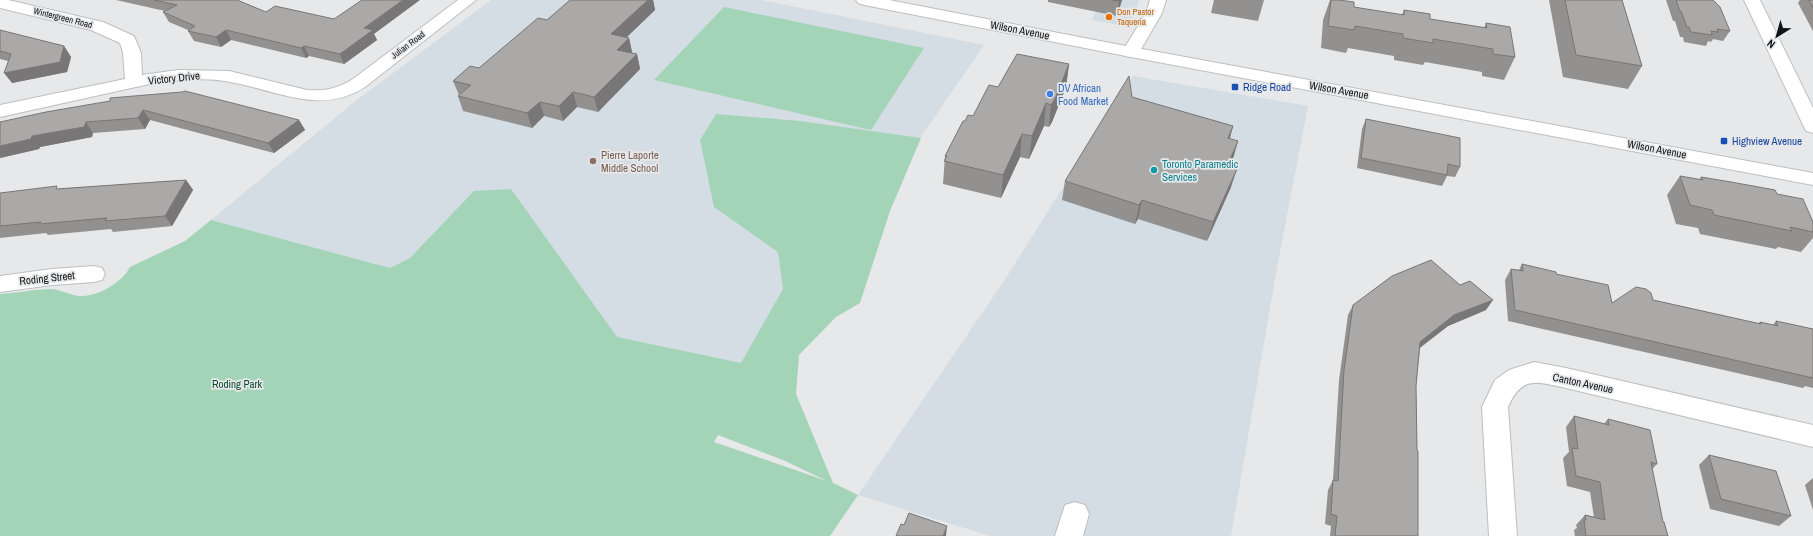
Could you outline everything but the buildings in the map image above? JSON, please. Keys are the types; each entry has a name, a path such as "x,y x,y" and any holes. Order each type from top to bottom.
{"street":[{"name":"Julian Road","path":"348,90 468,0"},
{"name":"Wilson Avenue","path":"864,0 1131,52 1476,115 1813,179"},
{"path":"1131,52 1154,13 1158,0"},
{"path":"1752,0 1813,127"},
{"name":"Wintergreen Road","path":"0,3 97,26 128,40 132,53 134,83"},
{"name":"Victory Drive","path":"0,111 178,75 212,74 256,82 307,95 333,95 348,90"},
{"name":"Roding Street","path":"0,284 52,277 94,274"},
{"name":"Canton Avenue","path":"1503,536 1494,407 1504,387 1518,376 1534,372 1566,378 1813,436"}],"shaded area":[{"name":"Pierre Laporte Middle School","path":"491,0 762,0 984,45 755,379 375,264 211,220 353,103"},
{"path":"1101,0 1139,0 1130,27 1092,20"},
{"path":"1133,76 1308,106 1276,273 1231,536 990,536 858,495 1006,278"}],"green space":[{"path":"724,7 924,48 871,130 654,80"},
{"name":"Roding Park","path":"716,114 800,121 921,138 890,211 860,303 836,317 799,355 796,394 833,483 858,495 830,536 0,536 0,294 52,289 79,296 93,294 108,288 115,283 130,267 185,241 211,220 390,268 410,258 474,191 511,189 617,337 741,363 783,289 778,252 714,207 700,140","holes":["718,435 783,460 827,481 714,442"]}],"place":[{"name":"Don Pastor Taqueria","path":"1109,17"},
{"name":"Ridge Road","path":"1235,87"},
{"name":"DV African Food Market","path":"1050,94"},
{"name":"Highview Avenue","path":"1724,141"},
{"name":"Pierre Laporte Middle School","path":"593,161"},
{"name":"Toronto Paramedic Services","path":"1154,170"}]}
